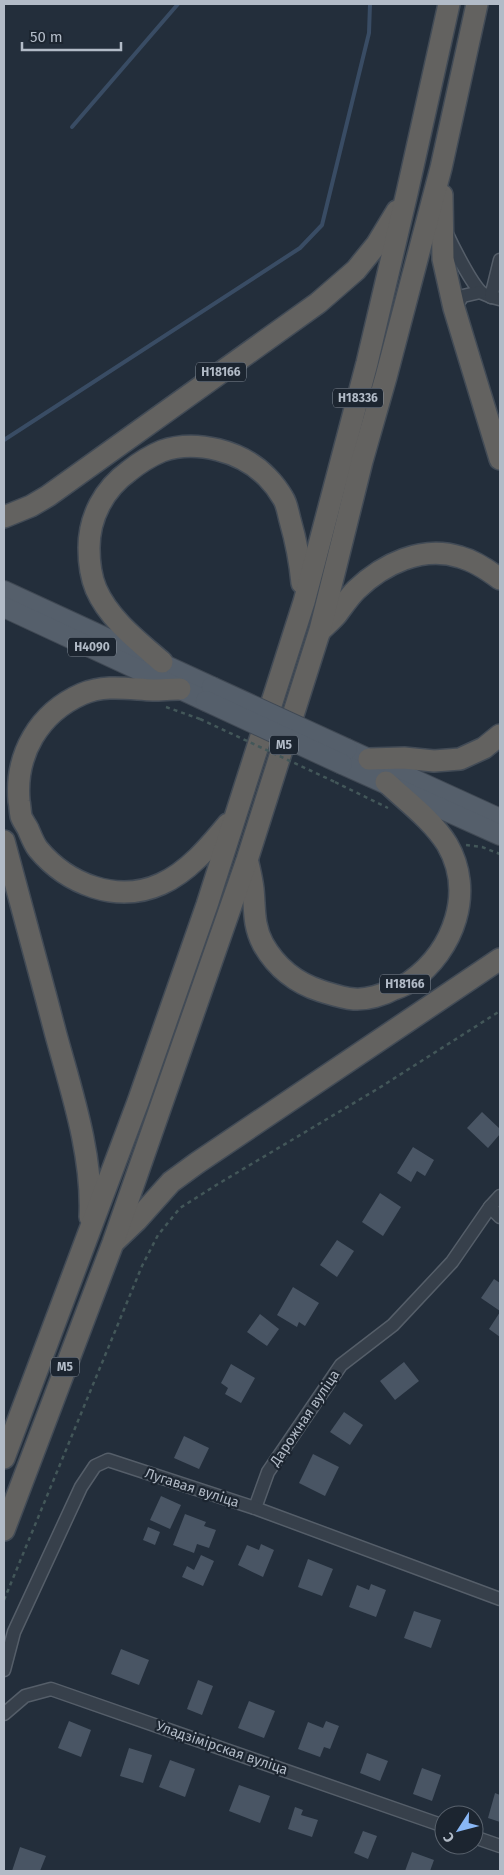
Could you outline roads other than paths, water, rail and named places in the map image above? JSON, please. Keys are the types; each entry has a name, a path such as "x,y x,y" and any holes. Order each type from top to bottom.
{"highway":[{"name":"Н18336","path":"304,602 367,363 449,4"},
{"name":"Н18336","path":"320,630 362,461 441,168 477,4"},
{"path":"441,168 443,259 454,308 500,459"},
{"name":"Н18166","path":"4,517 31,506 48,496 318,303 356,270 377,244 407,193"},
{"path":"162,662 114,617 96,589 90,563 89,538 95,516 104,497 118,479 139,463 162,451 186,447 215,449 246,461 268,477 284,500 299,555 304,602"},
{"path":"320,630 336,615 354,592 372,576 400,560 430,553 460,556 485,568 500,579"},
{"name":"М5","path":"4,1458 138,1102 236,814 304,602"},
{"name":"М5","path":"4,1530 113,1243 248,860 320,630"},
{"path":"180,689 154,690 114,686 83,693 57,708 38,728 24,754 18,783 21,816 37,848 59,871 90,887 113,892 137,891 160,885 182,872 211,845 236,814"},
{"path":"369,759 404,758 434,761 460,759 484,748 500,735"},
{"name":"Н18166","path":"248,860 253,890 254,917 263,944 282,969 306,986 355,999 384,994 411,982 438,956 452,931 460,904 460,884 457,868 446,843 432,826 386,782"},
{"path":"4,841 67,1073 88,1161 91,1199 89,1232"},
{"name":"Н18166","path":"113,1243 137,1220 171,1182 500,959"}],"main road":[{"name":"Н4090","path":"4,591 162,662 209,694 342,765 386,782 500,835"},
{"name":"Н4090","path":"4,607 130,664 180,689 209,694"},
{"name":"Н4090","path":"342,765 369,759 500,819"}],"street":[{"path":"442,223 456,254 490,296"},
{"path":"490,296 500,260"},
{"path":"454,308 463,296 490,296"},
{"name":"Дарожная вуліца","path":"255,1508 268,1472 341,1365 393,1325 452,1262 490,1206 500,1196"},
{"path":"490,1206 500,1216"},
{"name":"Лугавая вуліца","path":"4,1670 14,1632 81,1487 96,1466 108,1460 255,1508 500,1599"},
{"name":"Уладзімірская вуліца","path":"4,1714 25,1696 51,1689 434,1823"},
{"path":"484,1840 500,1846"}],"waterway":[{"path":"72,127 178,4"},
{"path":"4,440 300,248 322,225 369,33 370,4"}]}
